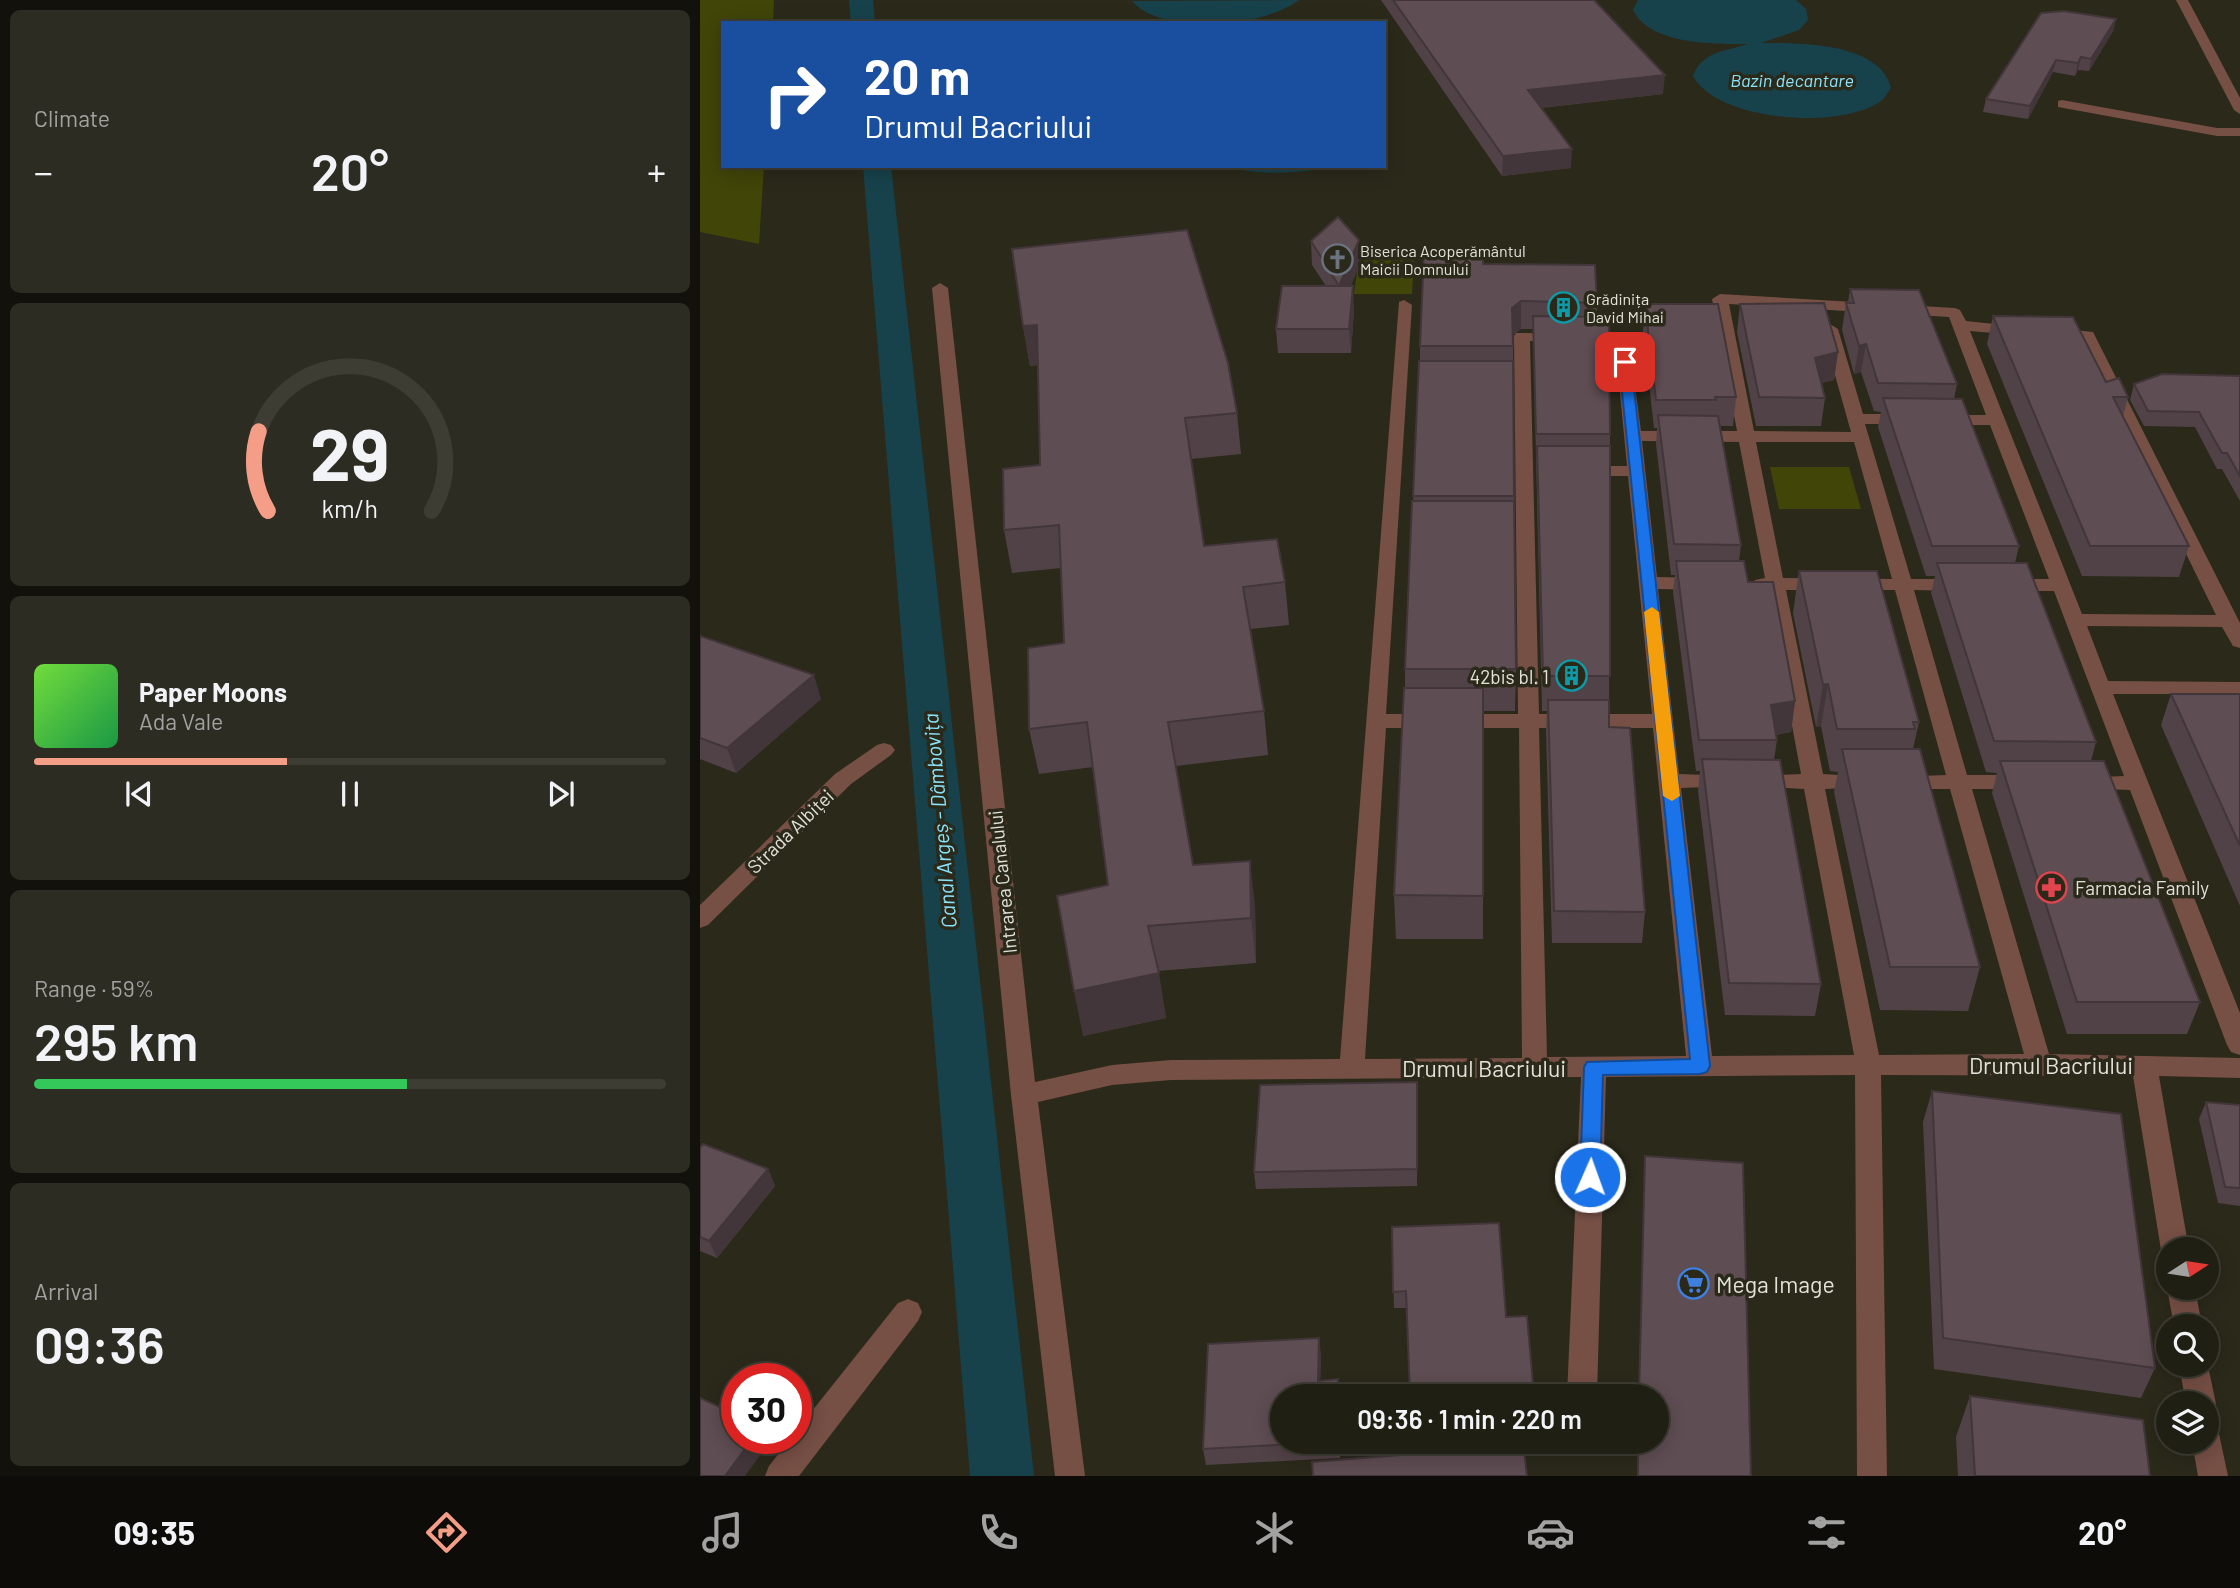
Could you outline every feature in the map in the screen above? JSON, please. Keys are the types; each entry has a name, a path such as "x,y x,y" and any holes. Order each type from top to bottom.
{"street":[{"path":"2182,0 2240,110"},
{"path":"2062,104 2217,132 2240,132"},
{"name":"Intrarea Canalului","path":"940,288 1024,1095 1069,1476"},
{"path":"1872,1476 1868,1065 1720,299 1955,313 2240,1045"},
{"path":"1352,1069 1376,722 1395,534 1406,382 1404,305"},
{"path":"1824,306 2039,1064"},
{"path":"1960,325 2087,335 2240,642"},
{"path":"1535,1067 1528,722 1519,533 1530,471 1516,382 1522,337 1622,337 1700,1066"},
{"path":"1633,436 1746,436 1997,420"},
{"path":"1562,471 1637,471"},
{"path":"1648,583 1718,584"},
{"path":"1746,584 2061,585"},
{"path":"2074,620 2229,621"},
{"path":"2101,687 2240,688"},
{"path":"1376,722 1663,721"},
{"name":"Strada Albiței","path":"700,919 843,779 884,750"},
{"path":"1670,781 2041,783"},
{"path":"2069,783 2138,783"},
{"name":"Drumul Bacriului","path":"1024,1095 1112,1075 1143,1072 2039,1064 2240,1068"},
{"path":"2144,1065 2173,1237"},
{"path":"1582,1384 1594,1067"},
{"path":"780,1476 908,1312"},
{"path":"2209,1454 2213,1476"}],"shaded area":[{"path":"700,0 774,0 773,21 721,21 721,168 764,168 759,244 700,232"},
{"path":"1360,249 1415,249 1412,294 1354,294"},
{"path":"1770,467 1849,467 1861,509 1779,509"}],"water":[{"path":"1299,0 1262,17 1244,21 1166,20 1147,12 1132,1"},
{"name":"Bazin decantare","path":"1638,0 1796,0 1806,9 1808,20 1799,30 1761,43 1815,45 1855,54 1884,73 1891,88 1881,101 1862,110 1838,116 1781,117 1753,112 1727,103 1707,91 1693,76 1702,61 1748,44 1684,40 1653,30 1641,22 1633,10"},
{"path":"1232,168 1323,168 1277,173"}],"building":[{"path":"1393,0 1594,0 1665,75 1528,90 1572,149 1503,156"},
{"path":"2064,11 2116,19 2091,59 2081,57 2078,63 2056,60 2030,106 1986,99 2041,13"},
{"path":"1338,217 1359,240 1339,286 1311,241"},
{"path":"1187,230 1228,363 1237,413 1185,418 1204,546 1277,539 1285,582 1243,587 1264,711 1168,722 1193,865 1250,861 1251,918 1148,926 1159,973 1074,991 1057,896 1108,885 1087,722 1029,729 1028,648 1064,643 1059,525 1004,530 1003,469 1040,465 1037,325 1023,326 1012,249"},
{"path":"1424,252 1483,252 1483,264 1595,265 1597,303 1521,301 1512,308 1513,346 1420,346"},
{"path":"1282,286 1353,286 1349,329 1276,329"},
{"path":"1850,289 1919,290 1957,384 1878,383 1866,344 1859,346 1846,303 1854,303"},
{"path":"1824,303 1838,352 1815,358 1825,398 1759,397 1740,304"},
{"path":"1645,304 1718,304 1736,397 1715,397 1716,400 1656,400"},
{"path":"1533,316 1609,317 1610,434 1536,434"},
{"path":"1993,316 2073,317 2106,382 2119,378 2128,397 2113,397 2189,546 2090,546"},
{"path":"1419,361 1513,361 1514,496 1413,496"},
{"path":"2162,374 2240,376 2240,476 2227,453 2222,453 2199,412 2148,411 2134,384"},
{"path":"1883,398 1962,399 2019,546 1932,546"},
{"path":"1658,415 1718,416 1741,545 1674,544"},
{"path":"1537,446 1610,446 1610,676 1543,676"},
{"path":"1412,501 1514,501 1516,669 1405,669"},
{"path":"1676,561 1744,561 1748,582 1773,582 1795,701 1771,705 1777,740 1699,740"},
{"path":"1937,563 2027,563 2096,742 1994,741"},
{"path":"1799,571 1877,571 1919,722 1913,722 1915,729 1837,729 1828,684 1823,685"},
{"path":"700,636 814,675 727,748 700,738"},
{"path":"1404,688 1483,688 1483,896 1394,895"},
{"path":"2171,694 2240,694 2240,846"},
{"path":"1548,700 1609,700 1609,727 1630,728 1645,912 1554,911"},
{"path":"1842,749 1920,749 1980,967 1890,967"},
{"path":"1702,759 1780,760 1821,984 1729,983"},
{"path":"2000,761 2104,761 2200,1002 2077,1002"},
{"path":"1417,1082 1417,1169 1254,1172 1260,1085"},
{"path":"1932,1091 2121,1114 2155,1368 1943,1338"},
{"path":"2206,1102 2240,1105 2240,1188 2225,1187"},
{"path":"703,1144 768,1169 709,1241 700,1237 700,1148"},
{"name":"Mega Image","path":"1645,1156 1743,1163 1751,1476 1638,1476 1638,1454 1669,1454 1669,1384 1639,1384"},
{"path":"1499,1223 1506,1317 1527,1316 1533,1384 1410,1384 1406,1291 1393,1292 1392,1227"},
{"path":"1319,1338 1318,1381 1338,1379 1338,1384 1270,1384 1270,1445 1203,1449 1208,1344"},
{"path":"1970,1396 2143,1420 2150,1476 1975,1476"},
{"path":"700,1398 721,1408 721,1454 741,1454 725,1476 700,1476"},
{"path":"1413,1454 1524,1454 1527,1476 1313,1476 1312,1462"}],"waterway":[{"name":"Canal Argeș - Dâmbovița","path":"861,0 863,21"},
{"name":"Canal Argeș - Dâmbovița","path":"877,168 1002,1476"}],"slow traffic":[{"path":"1652,612 1672,796"}],"place":[{"name":"Biserica Acoperământul Maicii Domnului","path":"1337,259"},
{"name":"Grădinița David Mihai","path":"1563,307"},
{"name":"42bis bl. 1","path":"1572,676"},
{"name":"Farmacia Family","path":"2052,887"},
{"name":"Mega Image","path":"1693,1284"}],"route":[{"path":"1590,1177 1594,1067 1700,1066 1625,362"}]}
